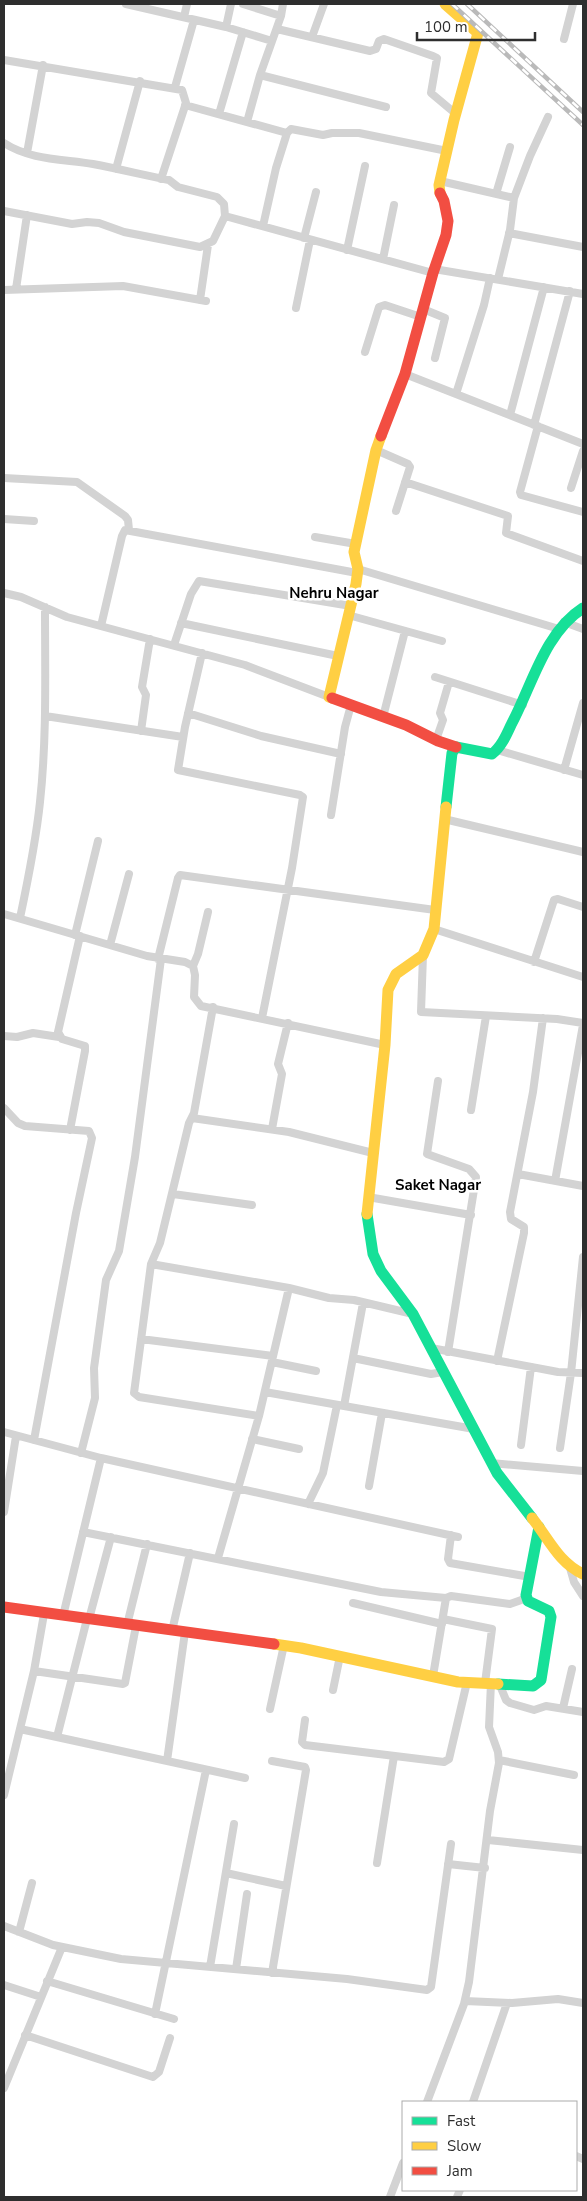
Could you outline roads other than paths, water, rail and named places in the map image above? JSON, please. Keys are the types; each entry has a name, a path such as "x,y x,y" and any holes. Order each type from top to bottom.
{"street":[{"path":"126,4 226,26 272,41"},
{"path":"184,17 187,4"},
{"path":"226,26 231,4"},
{"path":"243,4 281,16"},
{"path":"247,122 260,75 281,16 283,4"},
{"path":"312,37 324,4"},
{"path":"329,697 350,611 357,571 354,552 376,450 405,374 433,271 446,235 448,221 444,201 439,190 440,181 478,33 445,4"},
{"path":"564,39 573,4"},
{"path":"175,87 194,20"},
{"path":"277,29 370,51 376,49 379,41 384,39 433,56 436,58 436,62 431,92 456,114"},
{"path":"219,114 243,32"},
{"path":"4,60 175,87 184,92 185,105 162,179"},
{"path":"27,153 42,65"},
{"path":"260,75 386,107"},
{"path":"116,169 140,81"},
{"path":"185,105 286,133"},
{"path":"456,394 509,233 514,198 530,156 548,117"},
{"path":"263,226 286,133 292,129 323,136 332,133 358,133 447,150"},
{"path":"4,143 14,149 27,153 169,180 178,188 217,197 224,204 225,216 213,240 208,245 200,247 124,232 99,224 87,222 72,224 4,211"},
{"path":"496,194 510,147"},
{"path":"347,250 365,166"},
{"path":"440,181 514,198"},
{"path":"296,308 316,192"},
{"path":"383,259 394,205"},
{"path":"16,289 27,215"},
{"path":"225,216 347,250 433,271 583,294"},
{"path":"509,233 583,247"},
{"path":"4,290 123,286 203,300 208,245"},
{"path":"510,415 544,287"},
{"path":"570,291 520,492 522,495 583,512"},
{"path":"365,352 379,307 385,305 445,318 435,358"},
{"path":"405,374 583,443"},
{"path":"376,450 408,464 410,467 396,511"},
{"path":"571,488 583,450"},
{"path":"4,478 76,482 125,516 128,520 129,530"},
{"path":"405,482 508,516 506,532 583,561"},
{"path":"4,519 34,521"},
{"path":"101,626 122,536 125,530 129,530 357,571 583,630"},
{"path":"315,537 356,544"},
{"path":"174,645 192,592 199,581 350,611 405,631 442,641"},
{"path":"4,593 22,597 67,616 245,665 406,725 436,740 456,747 492,754 497,750 523,705 562,625 576,610 583,608"},
{"path":"20,918 39,812 45,716 45,607"},
{"path":"181,623 338,656"},
{"path":"383,717 405,631"},
{"path":"141,731 146,695 142,687 150,639"},
{"path":"202,653 183,737 179,771 302,795 303,800 288,891 262,1018"},
{"path":"435,677 523,705"},
{"path":"436,740 443,720 440,713 449,682"},
{"path":"564,770 583,703"},
{"path":"330,815 350,705"},
{"path":"188,713 267,738 341,754"},
{"path":"45,716 183,737"},
{"path":"456,747 450,758 434,929 423,955 421,1012 543,1018 583,1024 555,1181"},
{"path":"497,750 583,775"},
{"path":"444,819 583,852"},
{"path":"59,1037 58,1032 77,936 98,841"},
{"path":"110,945 129,874"},
{"path":"81,1453 95,1398 94,1368 106,1280 119,1250 133,1166 160,959 178,878 180,875 436,910"},
{"path":"534,962 554,900 558,899 583,907"},
{"path":"208,912 198,954 193,966 196,1001 201,1006 213,1007 385,1045"},
{"path":"4,914 160,959 185,962 193,966"},
{"path":"434,929 583,977"},
{"path":"423,955 396,974 388,990 385,1045 367,1211 373,1254 381,1271 413,1314 497,1474 561,1560 570,1568 583,1574"},
{"path":"213,1007 192,1118 160,1243 151,1264 134,1393 139,1397 259,1416"},
{"path":"471,1110 486,1016"},
{"path":"497,1361 524,1233 522,1225 511,1219 510,1216 533,1092 543,1018"},
{"path":"272,1129 282,1074 278,1064 288,1023"},
{"path":"4,1036 17,1037 33,1033 59,1037 85,1046 86,1051 70,1130"},
{"path":"438,1081 427,1154 469,1169 476,1174 448,1352"},
{"path":"4,1108 18,1123 25,1126 89,1131 92,1134 92,1144 76,1213 34,1440"},
{"path":"192,1118 272,1129 373,1153"},
{"path":"518,1174 583,1186"},
{"path":"173,1194 252,1205"},
{"path":"368,1197 471,1215"},
{"path":"560,1448 571,1373 583,1257"},
{"path":"151,1264 290,1288 329,1298 354,1300 413,1314"},
{"path":"218,1558 259,1416 290,1288"},
{"path":"308,1504 323,1474 353,1358 363,1303"},
{"path":"141,1339 273,1359 316,1371"},
{"path":"431,1348 531,1367 583,1373"},
{"path":"353,1358 431,1374 444,1372"},
{"path":"521,1445 531,1367"},
{"path":"265,1392 474,1429"},
{"path":"369,1486 382,1413"},
{"path":"4,1432 102,1458 455,1536 448,1559 450,1563 530,1577"},
{"path":"4,1512 16,1436"},
{"path":"252,1439 299,1449"},
{"path":"63,1616 102,1458"},
{"path":"491,1463 583,1471"},
{"path":"4,1607 284,1646 467,1682 533,1686 541,1680 551,1616 548,1611 528,1601 527,1598 539,1528"},
{"path":"84,1532 381,1592 446,1598 451,1596 510,1604 527,1598"},
{"path":"57,1737 111,1537"},
{"path":"34,1671 119,1685 125,1683 132,1625 147,1544"},
{"path":"172,1630 190,1553"},
{"path":"570,1568 574,1582 583,1596"},
{"path":"433,1676 446,1598"},
{"path":"352,1603 492,1629 492,1683 489,1727 499,1760 485,1868 465,2001 427,2101"},
{"path":"4,1795 34,1671 44,1614"},
{"path":"167,1760 186,1632"},
{"path":"270,1709 284,1646"},
{"path":"333,1690 340,1656"},
{"path":"563,1708 572,1669"},
{"path":"305,1720 302,1742 305,1745 447,1761 467,1682"},
{"path":"492,1683 510,1704 534,1710 546,1706 583,1712"},
{"path":"20,1729 245,1778"},
{"path":"378,1863 394,1756"},
{"path":"499,1760 574,1775"},
{"path":"272,1761 305,1767 306,1770 272,1973"},
{"path":"155,2014 206,1770"},
{"path":"210,1967 234,1824"},
{"path":"488,1840 583,1850"},
{"path":"4,1926 62,1947 121,1959 429,1989 451,1844"},
{"path":"448,1864 485,1868"},
{"path":"226,1873 286,1886"},
{"path":"19,1932 32,1883"},
{"path":"236,1969 246,1894"},
{"path":"4,2088 62,1947"},
{"path":"47,1981 174,2019"},
{"path":"4,1985 41,1997"},
{"path":"465,2001 507,2003 558,1999 583,2004"},
{"path":"473,2101 507,2003"},
{"path":"25,2034 153,2076 159,2072 170,2038"},
{"path":"390,2197 402,2166"}],"railway":[{"path":"452,4 583,125"},
{"path":"467,4 583,112"}],"district":[{"name":"Nehru Nagar","path":"334,593"},
{"name":"Saket Nagar","path":"438,1185"}]}
